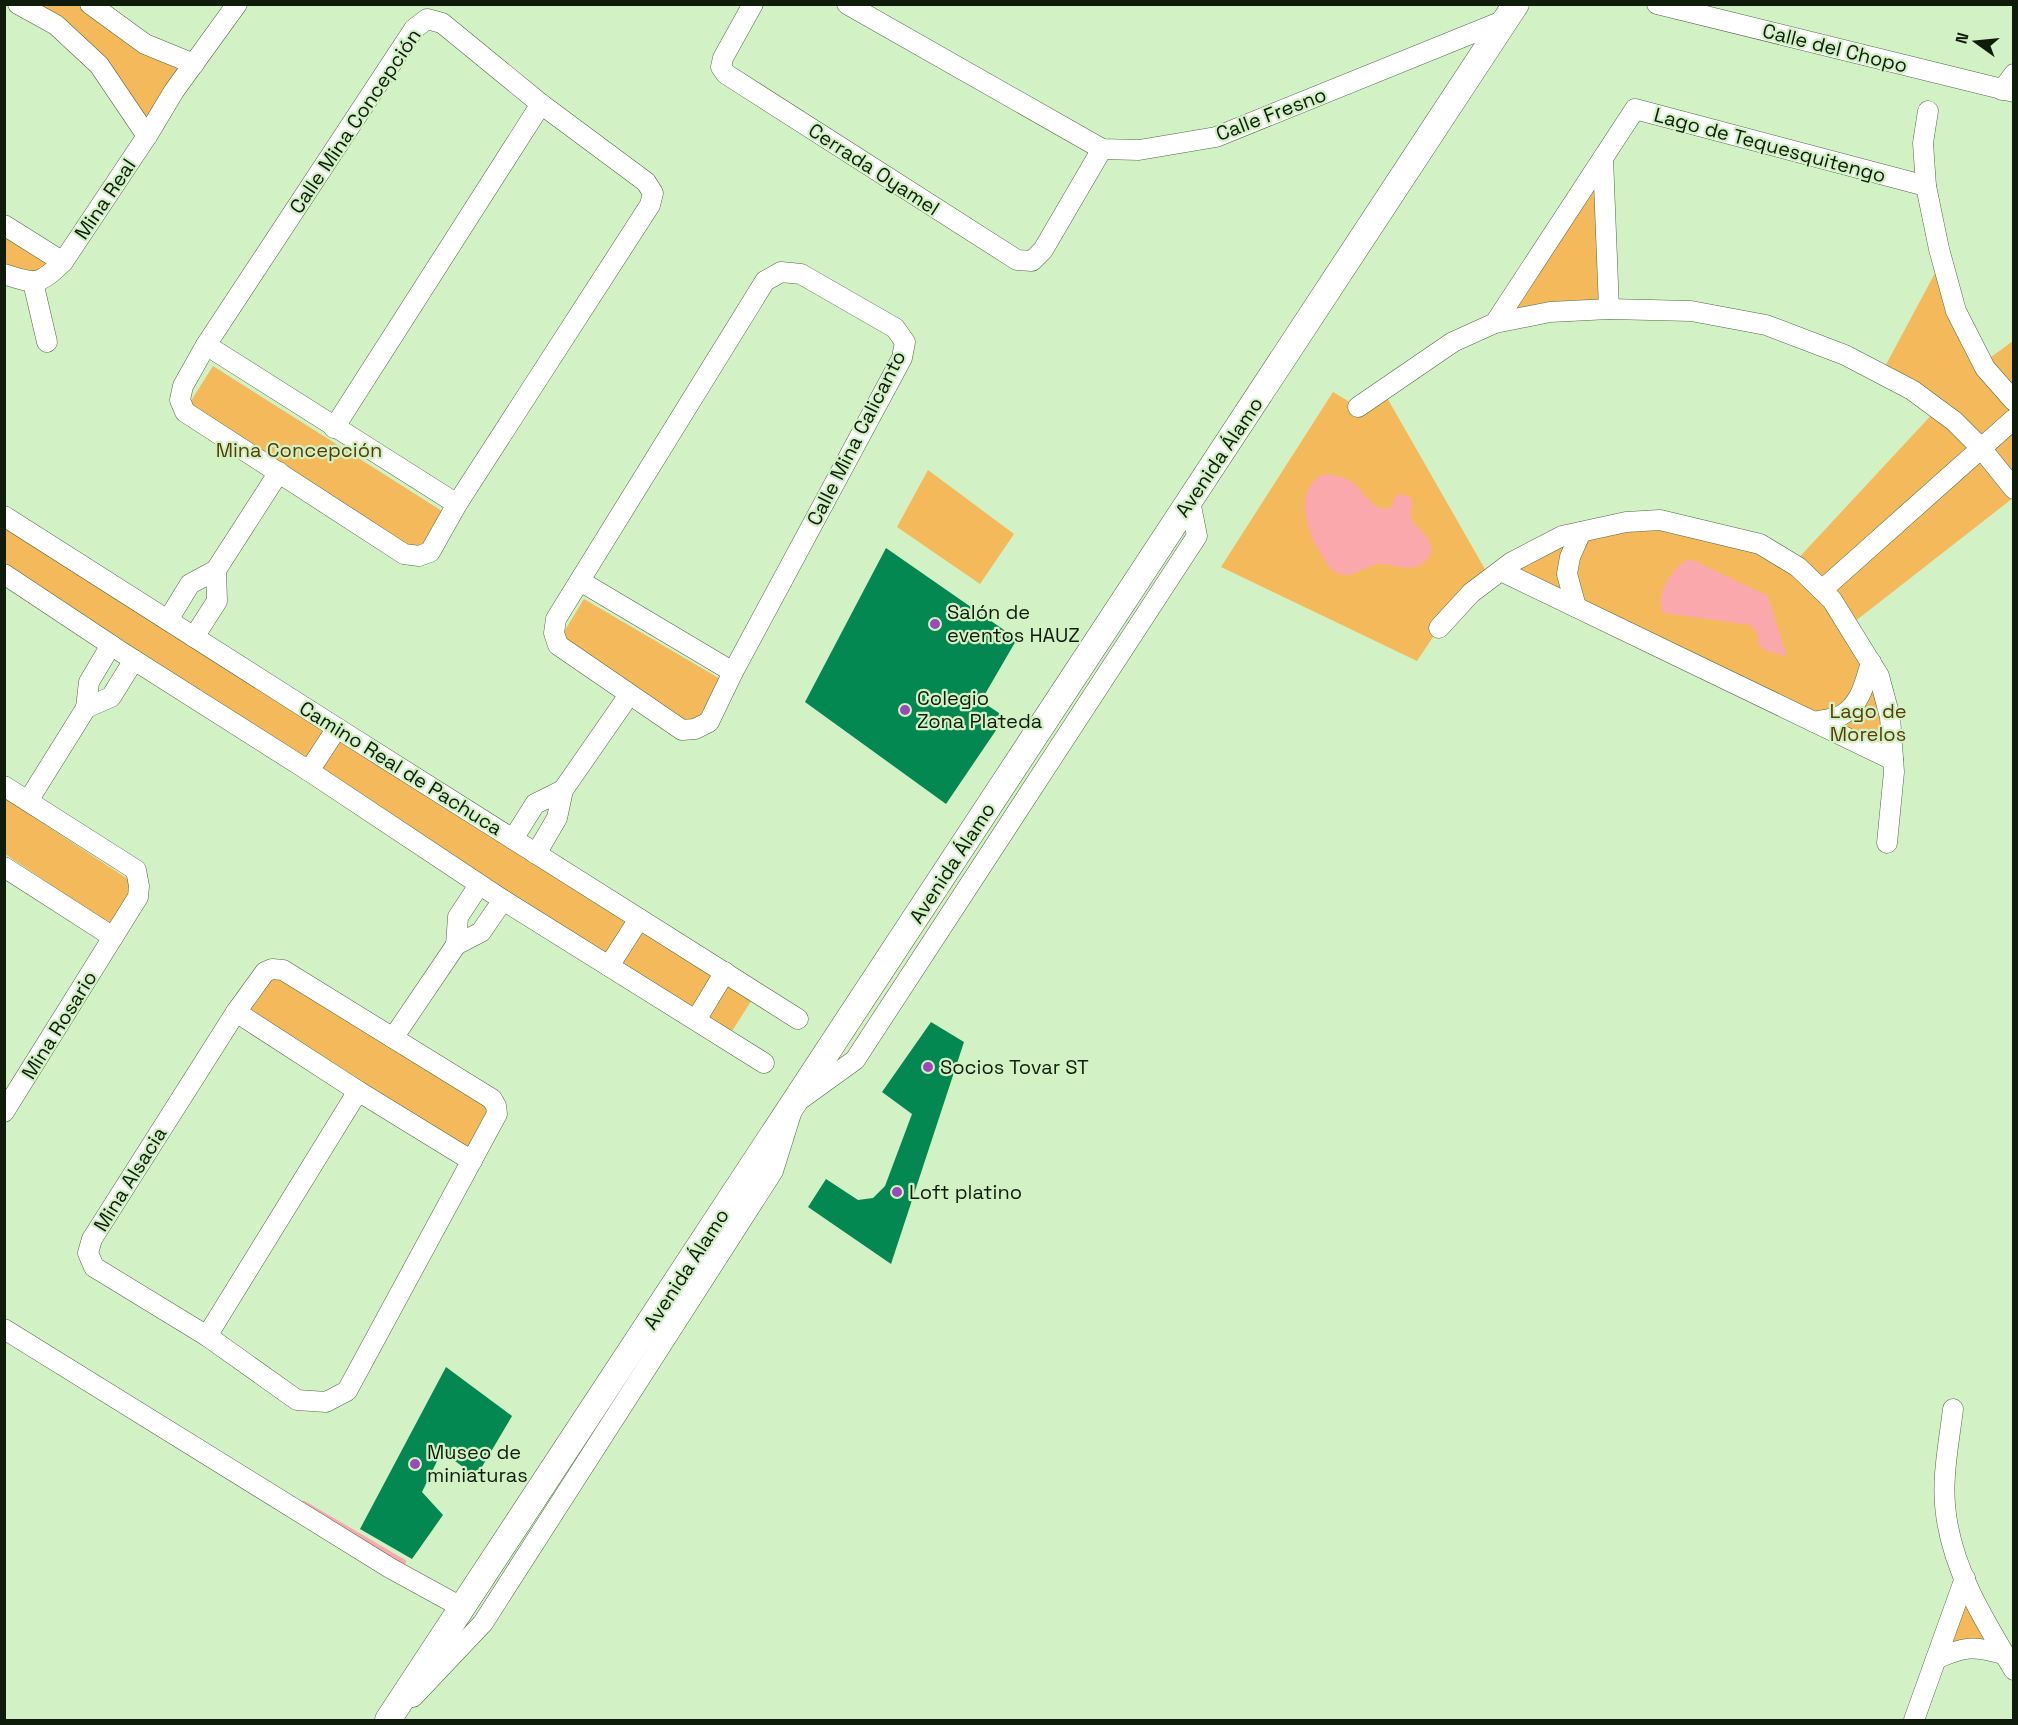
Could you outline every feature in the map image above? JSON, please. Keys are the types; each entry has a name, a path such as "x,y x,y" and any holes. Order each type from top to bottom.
{"street":[{"path":"18,4 56,25 99,65 147,136"},
{"path":"90,4 145,44 194,64"},
{"name":"Mina Real","path":"33,282 46,278 63,262 147,136 174,91 237,4"},
{"name":"Cerrada Oyamel","path":"753,4 723,58 721,67 726,74 1017,261 1032,261 1043,250 1102,149"},
{"name":"Calle Fresno","path":"847,4 1102,149 1139,150 1216,137 1510,12"},
{"name":"Calle del Chopo","path":"1667,6 2010,85"},
{"name":"Avenida Álamo","path":"389,1720 1510,12"},
{"name":"Calle Mina Concepción","path":"427,19 442,23 541,104 646,182 653,193 650,205 457,504 430,552 419,556 404,554 185,412 180,400 183,386 206,345 414,29 427,19"},
{"path":"334,428 541,104"},
{"name":"Lago de Tequesquitengo","path":"1495,323 1635,109 1926,186"},
{"path":"1928,111 1923,142 1926,186 1939,249 1956,311 1985,368 2013,401"},
{"path":"1603,158 1609,309"},
{"path":"4,225 63,262"},
{"name":"Calle Mina Calicanto","path":"781,272 801,274 895,328 905,342 902,358 733,672 709,722 694,729 682,729 558,645 554,633 556,620 765,281 781,272"},
{"path":"4,274 33,282 47,342"},
{"path":"1358,407 1453,342 1495,323 1550,312 1609,309 1690,311 1776,329 1845,355 1912,390 1954,421 1981,448 2013,489"},
{"path":"206,345 457,504"},
{"path":"1822,590 2013,419"},
{"path":"168,620 190,584 216,570 279,472"},
{"name":"Camino Real de Pachuca","path":"4,516 798,1018"},
{"path":"1439,628 1471,593 1512,562 1562,536 1626,522 1660,520 1760,544 1798,567 1832,600 1879,676 1890,717 1894,772 1887,843"},
{"path":"1576,607 1567,574 1570,557 1581,532"},
{"path":"194,637 217,601 216,570"},
{"path":"1501,571 1893,760"},
{"path":"4,574 309,771 503,900 764,1063"},
{"path":"580,581 733,672"},
{"path":"28,801 86,708 89,682 111,645"},
{"path":"86,708 111,697 134,660"},
{"path":"1814,722 1841,716 1855,704 1863,691 1871,663"},
{"path":"536,854 557,819 563,790 629,695"},
{"path":"309,771 337,728"},
{"name":"Mina Rosario","path":"4,786 136,870 139,885 138,897 4,1112"},
{"path":"513,839 535,804 563,790"},
{"path":"4,867 113,937"},
{"path":"456,945 458,917 480,885"},
{"path":"393,1038 456,945 481,932 503,900"},
{"path":"609,966 639,919"},
{"name":"Mina Alsacia","path":"272,969 284,970 393,1038 492,1099 497,1114 347,1391 326,1402 297,1400 207,1336 94,1267 88,1253 92,1239 236,1012 265,972 272,969"},
{"path":"696,1020 725,972"},
{"path":"236,1012 358,1092 472,1161"},
{"path":"207,1336 358,1092"},
{"path":"389,1720 483,1623 772,1171 794,1104"},
{"path":"4,1329 390,1568 463,1608"},
{"path":"1953,1409 1945,1468 1945,1514 1955,1557 1976,1603 2009,1662"},
{"path":"1914,1720 1965,1578"},
{"path":"1936,1659 1956,1650 1977,1647 2009,1662"}],"green space":[{"path":"18,5 90,5 194,64 147,136 99,65"},
{"path":"1603,158 1609,309 1495,323"},
{"path":"4,226 59,263 48,273 5,272"},
{"name":"Lago de Morelos","path":"1942,260 1983,363 2013,341 2013,498 1849,626 1879,676 1893,760 1501,571 1562,536 1660,520 1793,564 1937,409 1881,374"},
{"name":"Mina Concepción","path":"213,366 442,511 418,552 189,404"},
{"path":"1382,389 1490,578 1439,628 1417,661 1221,567 1333,392 1358,407"},
{"path":"928,470 1014,534 980,584 897,527"},
{"path":"4,516 757,992 727,1039 5,574"},
{"path":"584,599 722,680 694,725 559,640"},
{"path":"4,798 137,885 111,925 5,854"},
{"path":"276,973 490,1107 466,1152 246,1011"},
{"path":"1965,1578 1996,1641 1936,1659"}],"shaded area":[{"path":"1325,474 1349,480 1372,503 1383,509 1390,509 1396,496 1403,494 1408,496 1412,500 1413,522 1430,543 1431,552 1427,560 1410,568 1378,564 1349,575 1339,574 1333,570 1326,563 1316,545 1305,511 1309,489 1315,480"},
{"path":"1688,560 1695,561 1768,596 1787,657 1764,650 1759,645 1758,635 1750,625 1663,613 1661,598 1666,583 1676,569"}],"building":[{"name":"Colegio Zona Plateda","path":"886,548 1017,639 981,701 1005,717 946,804 805,702"},
{"path":"931,1022 964,1042 891,1264 808,1207 826,1179 858,1200 873,1198 885,1186 912,1114 882,1092"},
{"name":"Museo de miniaturas","path":"446,1367 512,1416 476,1477 442,1451 422,1492 443,1515 412,1559 360,1529"}],"waterway":[{"path":"304,1504 403,1562"}],"place":[{"name":"Salón de eventos HAUZ","path":"935,624"},
{"name":"Colegio Zona Plateda","path":"905,710"},
{"name":"Socios Tovar ST","path":"928,1067"},
{"name":"Loft platino","path":"897,1192"},
{"name":"Museo de miniaturas","path":"415,1464"}]}
